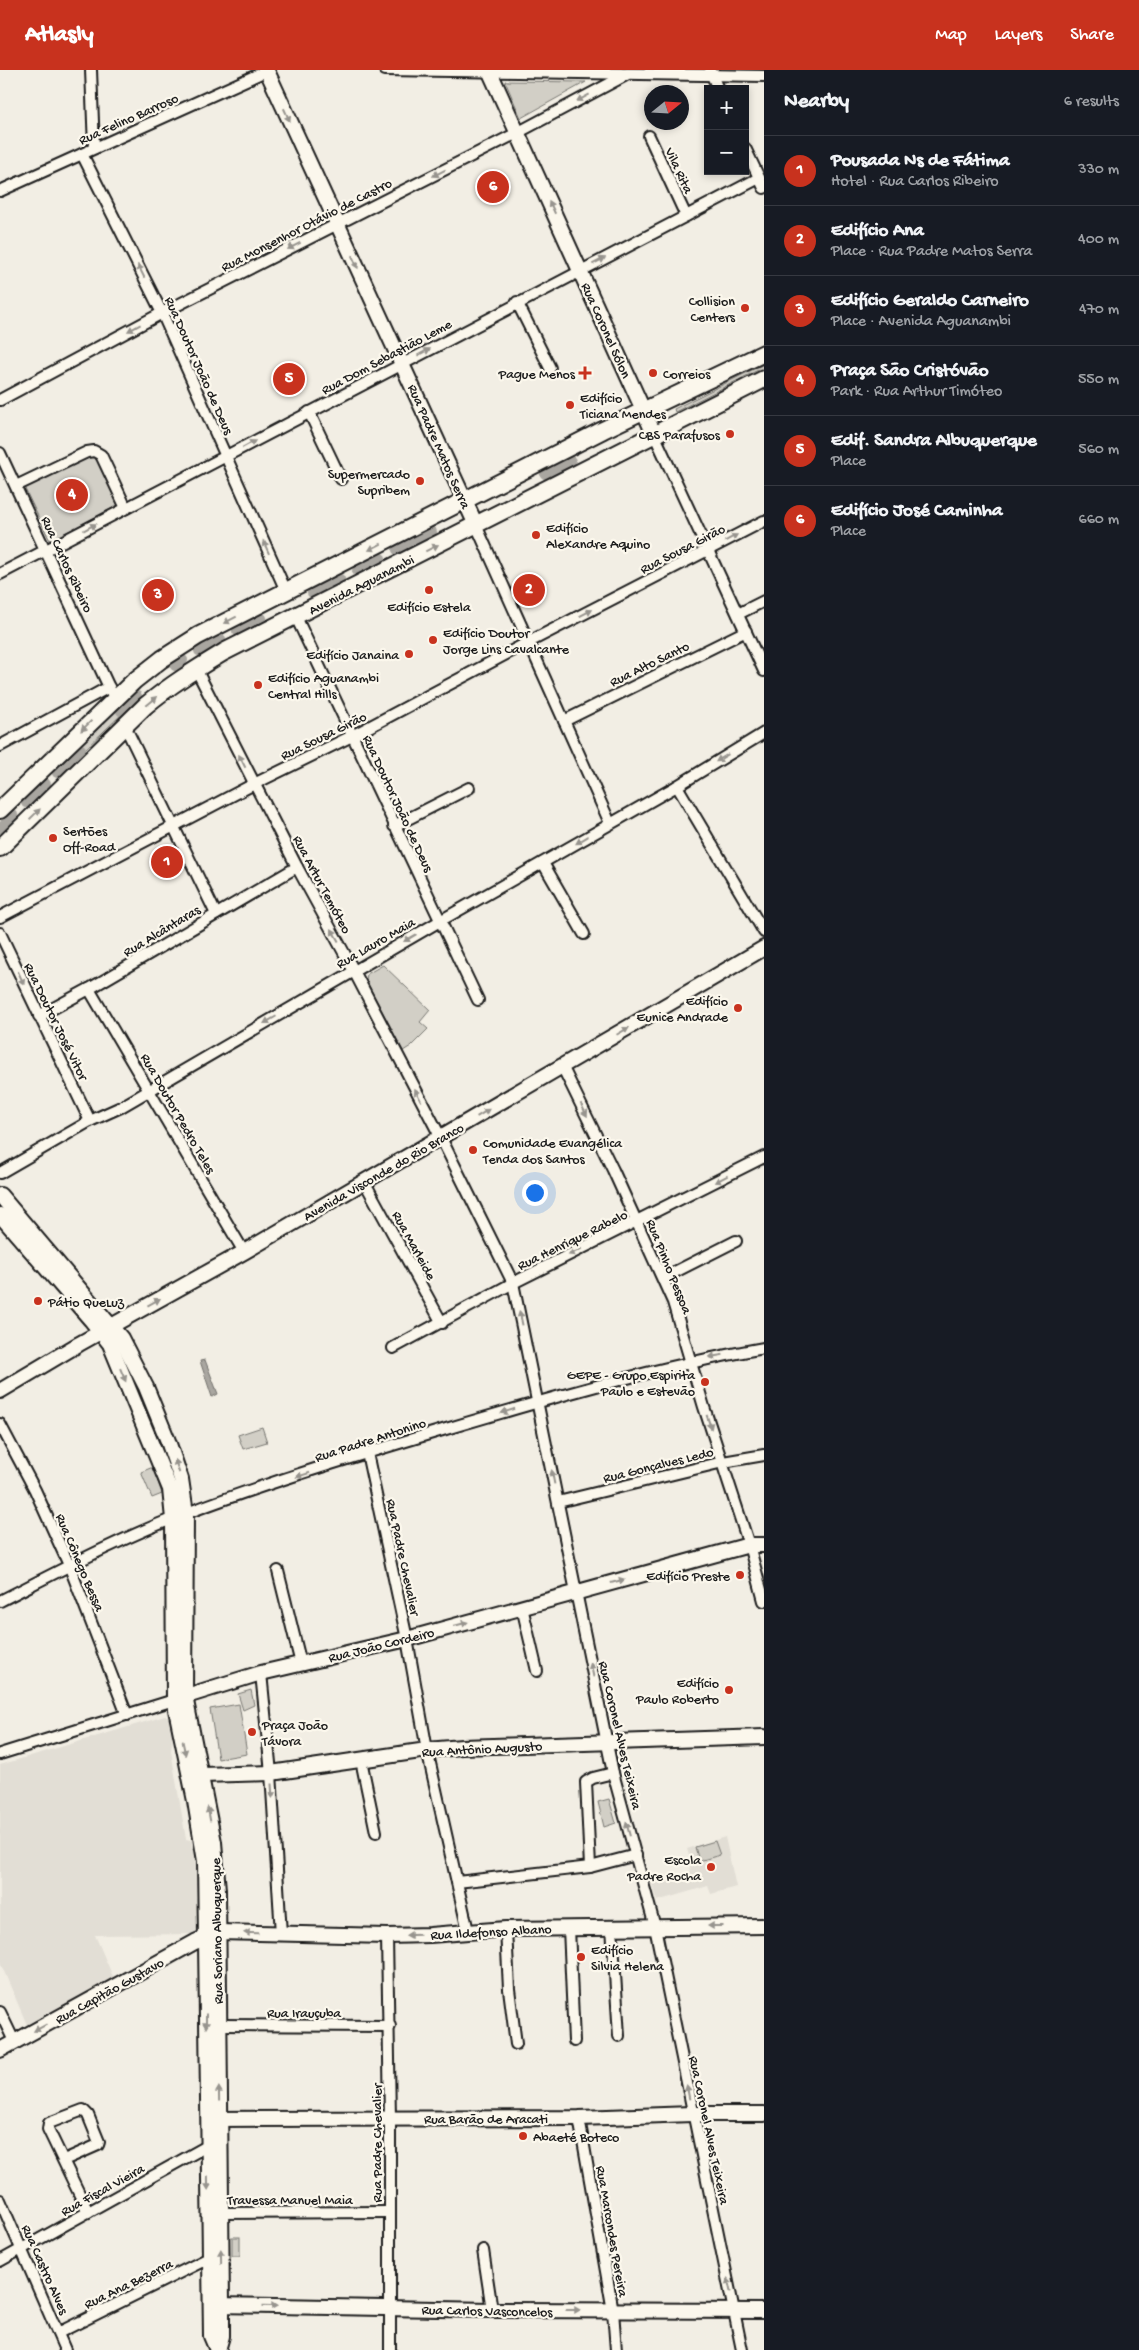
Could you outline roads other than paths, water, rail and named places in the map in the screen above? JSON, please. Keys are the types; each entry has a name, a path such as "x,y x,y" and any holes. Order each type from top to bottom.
{"main road":[{"name":"Rua Padre Matos Serra","path":"267,70 476,525"},
{"name":"Rua Coronel Sólon","path":"489,71 654,434"},
{"name":"Avenida Aguanambi","path":"0,810 112,693 198,636 465,500 764,353"},
{"name":"Avenida Aguanambi","path":"0,848 125,726 167,688 196,669 764,379"},
{"name":"Avenida Visconde do Rio Branco","path":"0,1391 441,1138 764,948"},
{"path":"0,1195 106,1329"},
{"path":"0,1215 106,1329"},
{"name":"Rua Soriano Albuquerque","path":"106,1329 121,1338 146,1387 181,1478 186,1514 180,1698 202,1775 208,1843 217,2025 213,2118"},
{"name":"Rua Soriano Albuquerque","path":"106,1329 110,1344 170,1489 173,1519 180,1698 208,1843"},
{"name":"Rua João Cordeiro","path":"180,1698 261,1673 407,1638 749,1545 764,1545"},
{"name":"Rua Antônio Augusto","path":"202,1775 271,1773 427,1750 462,1747 764,1737"},
{"name":"Rua Ildefonso Albano","path":"212,1935 387,1936 430,1935 506,1929 764,1926"},
{"name":"Rua Soriano Albuquerque","path":"212,1935 213,2146 210,2258 222,2336 217,2350"},
{"name":"Rua Capitão Gustavo","path":"0,2050 212,1935"},
{"name":"Rua Barão de Aracati","path":"213,2118 579,2118 692,2114 764,2114"},
{"name":"Rua Soriano Albuquerque","path":"213,2146 221,2213 216,2305"},
{"name":"Rua Carlos Vasconcelos","path":"216,2305 492,2310 764,2311"}],"street":[{"path":"91,70 94,148"},
{"name":"Rua Felino Barroso","path":"0,191 267,70"},
{"path":"385,70 626,75 711,72 764,76"},
{"path":"711,72 716,85"},
{"name":"Rua Monsenhor Otávio de Castro","path":"0,400 162,313 517,133 626,75"},
{"name":"Vila Rita","path":"649,136 686,216"},
{"name":"Rua Doutor João de Deus","path":"82,154 162,313 286,591"},
{"path":"749,157 764,188"},
{"name":"Rua Dom Sebastião Leme","path":"0,574 403,364 517,302 759,178"},
{"path":"517,302 550,368"},
{"path":"309,412 341,479"},
{"name":"Rua Coronel Sólon","path":"654,434 764,671"},
{"path":"16,486 87,452 94,451 101,456 126,508"},
{"name":"Rua Carlos Ribeiro","path":"0,452 112,693"},
{"name":"Rua Sousa Girão","path":"0,916 254,784 352,736 764,521"},
{"name":"Rua Padre Matos Serra","path":"476,525 527,643 610,823"},
{"path":"738,614 764,601"},
{"name":"Rua Doutor João de Deus","path":"296,617 478,1000"},
{"name":"Rua Alto Santo","path":"564,720 746,631"},
{"name":"Rua Artur Temóteo","path":"196,669 297,867 354,971 441,1138"},
{"path":"0,746 112,693"},
{"path":"125,726 216,914"},
{"name":"Rua Lauro Maia","path":"0,1173 90,1121 121,1107 676,786 764,733"},
{"path":"676,786 764,932"},
{"path":"394,826 469,788"},
{"path":"543,862 584,934"},
{"name":"Rua Alcântaras","path":"39,1016 89,989 297,867"},
{"name":"Rua Doutor José Vitor","path":"0,934 90,1121"},
{"name":"Rua Doutor Pedro Teles","path":"89,989 244,1252"},
{"name":"Rua Pinho Pessoa","path":"562,1066 673,1302 749,1545 764,1601"},
{"name":"Rua Coronel Alves Teixeira","path":"441,1138 513,1283 539,1401 575,1593 613,1773 655,1927 742,2350"},
{"name":"Rua Henrique Rabelo","path":"393,1348 513,1283 764,1157"},
{"name":"Rua Marleide","path":"364,1181 442,1322"},
{"path":"663,1278 736,1241"},
{"name":"Rua Padre Antonino","path":"0,1601 69,1565 173,1519 367,1453 539,1401 690,1361 764,1348"},
{"name":"Rua Cônego Bessa","path":"0,1424 35,1490 69,1565 127,1715"},
{"name":"Rua Padre Chevalier","path":"367,1453 407,1638 427,1750 468,1931"},
{"name":"Rua Gonçalves Ledo","path":"558,1502 723,1462 764,1455"},
{"path":"278,1571 301,1664"},
{"path":"522,1607 537,1671"},
{"path":"261,1673 271,1773 281,1934"},
{"name":"Rua João Cordeiro","path":"0,1754 180,1698"},
{"path":"361,1760 376,1832"},
{"path":"590,1867 586,1782 593,1778 613,1773"},
{"path":"457,1882 590,1867 636,1855"},
{"path":"612,1927 619,2036"},
{"path":"569,1928 574,2041"},
{"path":"506,1929 509,1988 516,2044"},
{"name":"Rua Padre Chevalier","path":"387,1936 390,2026 390,2350"},
{"path":"0,2012 14,2041"},
{"name":"Rua Irauçuba","path":"217,2025 390,2026"},
{"path":"64,2160 98,2145 99,2142 88,2115 83,2110 49,2123 48,2126 88,2212"},
{"name":"Rua Marcondes Pereira","path":"579,2118 613,2311 616,2350"},
{"name":"Rua Fiscal Vieira","path":"0,2261 213,2146"},
{"name":"Rua Castro Alves","path":"0,2200 65,2350"},
{"name":"Travessa Manuel Maia","path":"221,2213 390,2212"},
{"path":"482,2250 492,2310"},
{"name":"Rua Ana Bezerra","path":"58,2333 210,2258"}],"waterway":[{"path":"545,474 571,461"},
{"path":"397,550 432,532"},
{"path":"357,571 381,558"},
{"path":"312,593 340,579"},
{"path":"237,631 262,618"},
{"path":"199,651 221,639"},
{"path":"175,666 183,660"},
{"path":"121,711 137,696"},
{"path":"57,773 81,749"},
{"path":"26,803 46,784"},
{"path":"0,829 13,815"}],"place":[{"name":"Edifício José Caminha","path":"493,187"},
{"name":"Collision Centers","path":"745,308"},
{"name":"Pague Menos","path":"585,373"},
{"name":"Correios","path":"653,373"},
{"name":"Edif. Sandra Albuquerque","path":"289,379"},
{"name":"Edifício Ticiana Mendes","path":"570,405"},
{"name":"CBS Parafusos","path":"730,434"},
{"name":"Supermercado Supribem","path":"420,481"},
{"name":"Praça São Cristóvão","path":"72,495"},
{"name":"Edifício Alexandre Aquino","path":"536,535"},
{"name":"Edifício Estela","path":"429,590"},
{"name":"Edifício Ana","path":"529,590"},
{"name":"Edifício Geraldo Carneiro","path":"158,595"},
{"name":"Edifício Doutor Jorge Lins Cavalcante","path":"433,640"},
{"name":"Edifício Janaina","path":"409,654"},
{"name":"Edifício Aguanambi Central Hills","path":"258,685"},
{"name":"Sertões Off-Road","path":"53,838"},
{"name":"Pousada Ns de Fátima","path":"167,862"},
{"name":"Edifício Eunice Andrade","path":"738,1008"},
{"name":"Comunidade Evangélica Tenda dos Santos","path":"473,1150"},
{"name":"Pátio QueLuz","path":"38,1301"},
{"name":"GEPE - Grupo Espirita Paulo e Estevão","path":"705,1382"},
{"name":"Edifício Preste","path":"740,1575"},
{"name":"Edifício Paulo Roberto","path":"729,1690"},
{"name":"Praça João Távora","path":"252,1732"},
{"name":"Escola Padre Rocha","path":"711,1867"},
{"name":"Edifício Silvia Helena","path":"581,1957"},
{"name":"Abaeté Boteco","path":"523,2136"}]}
